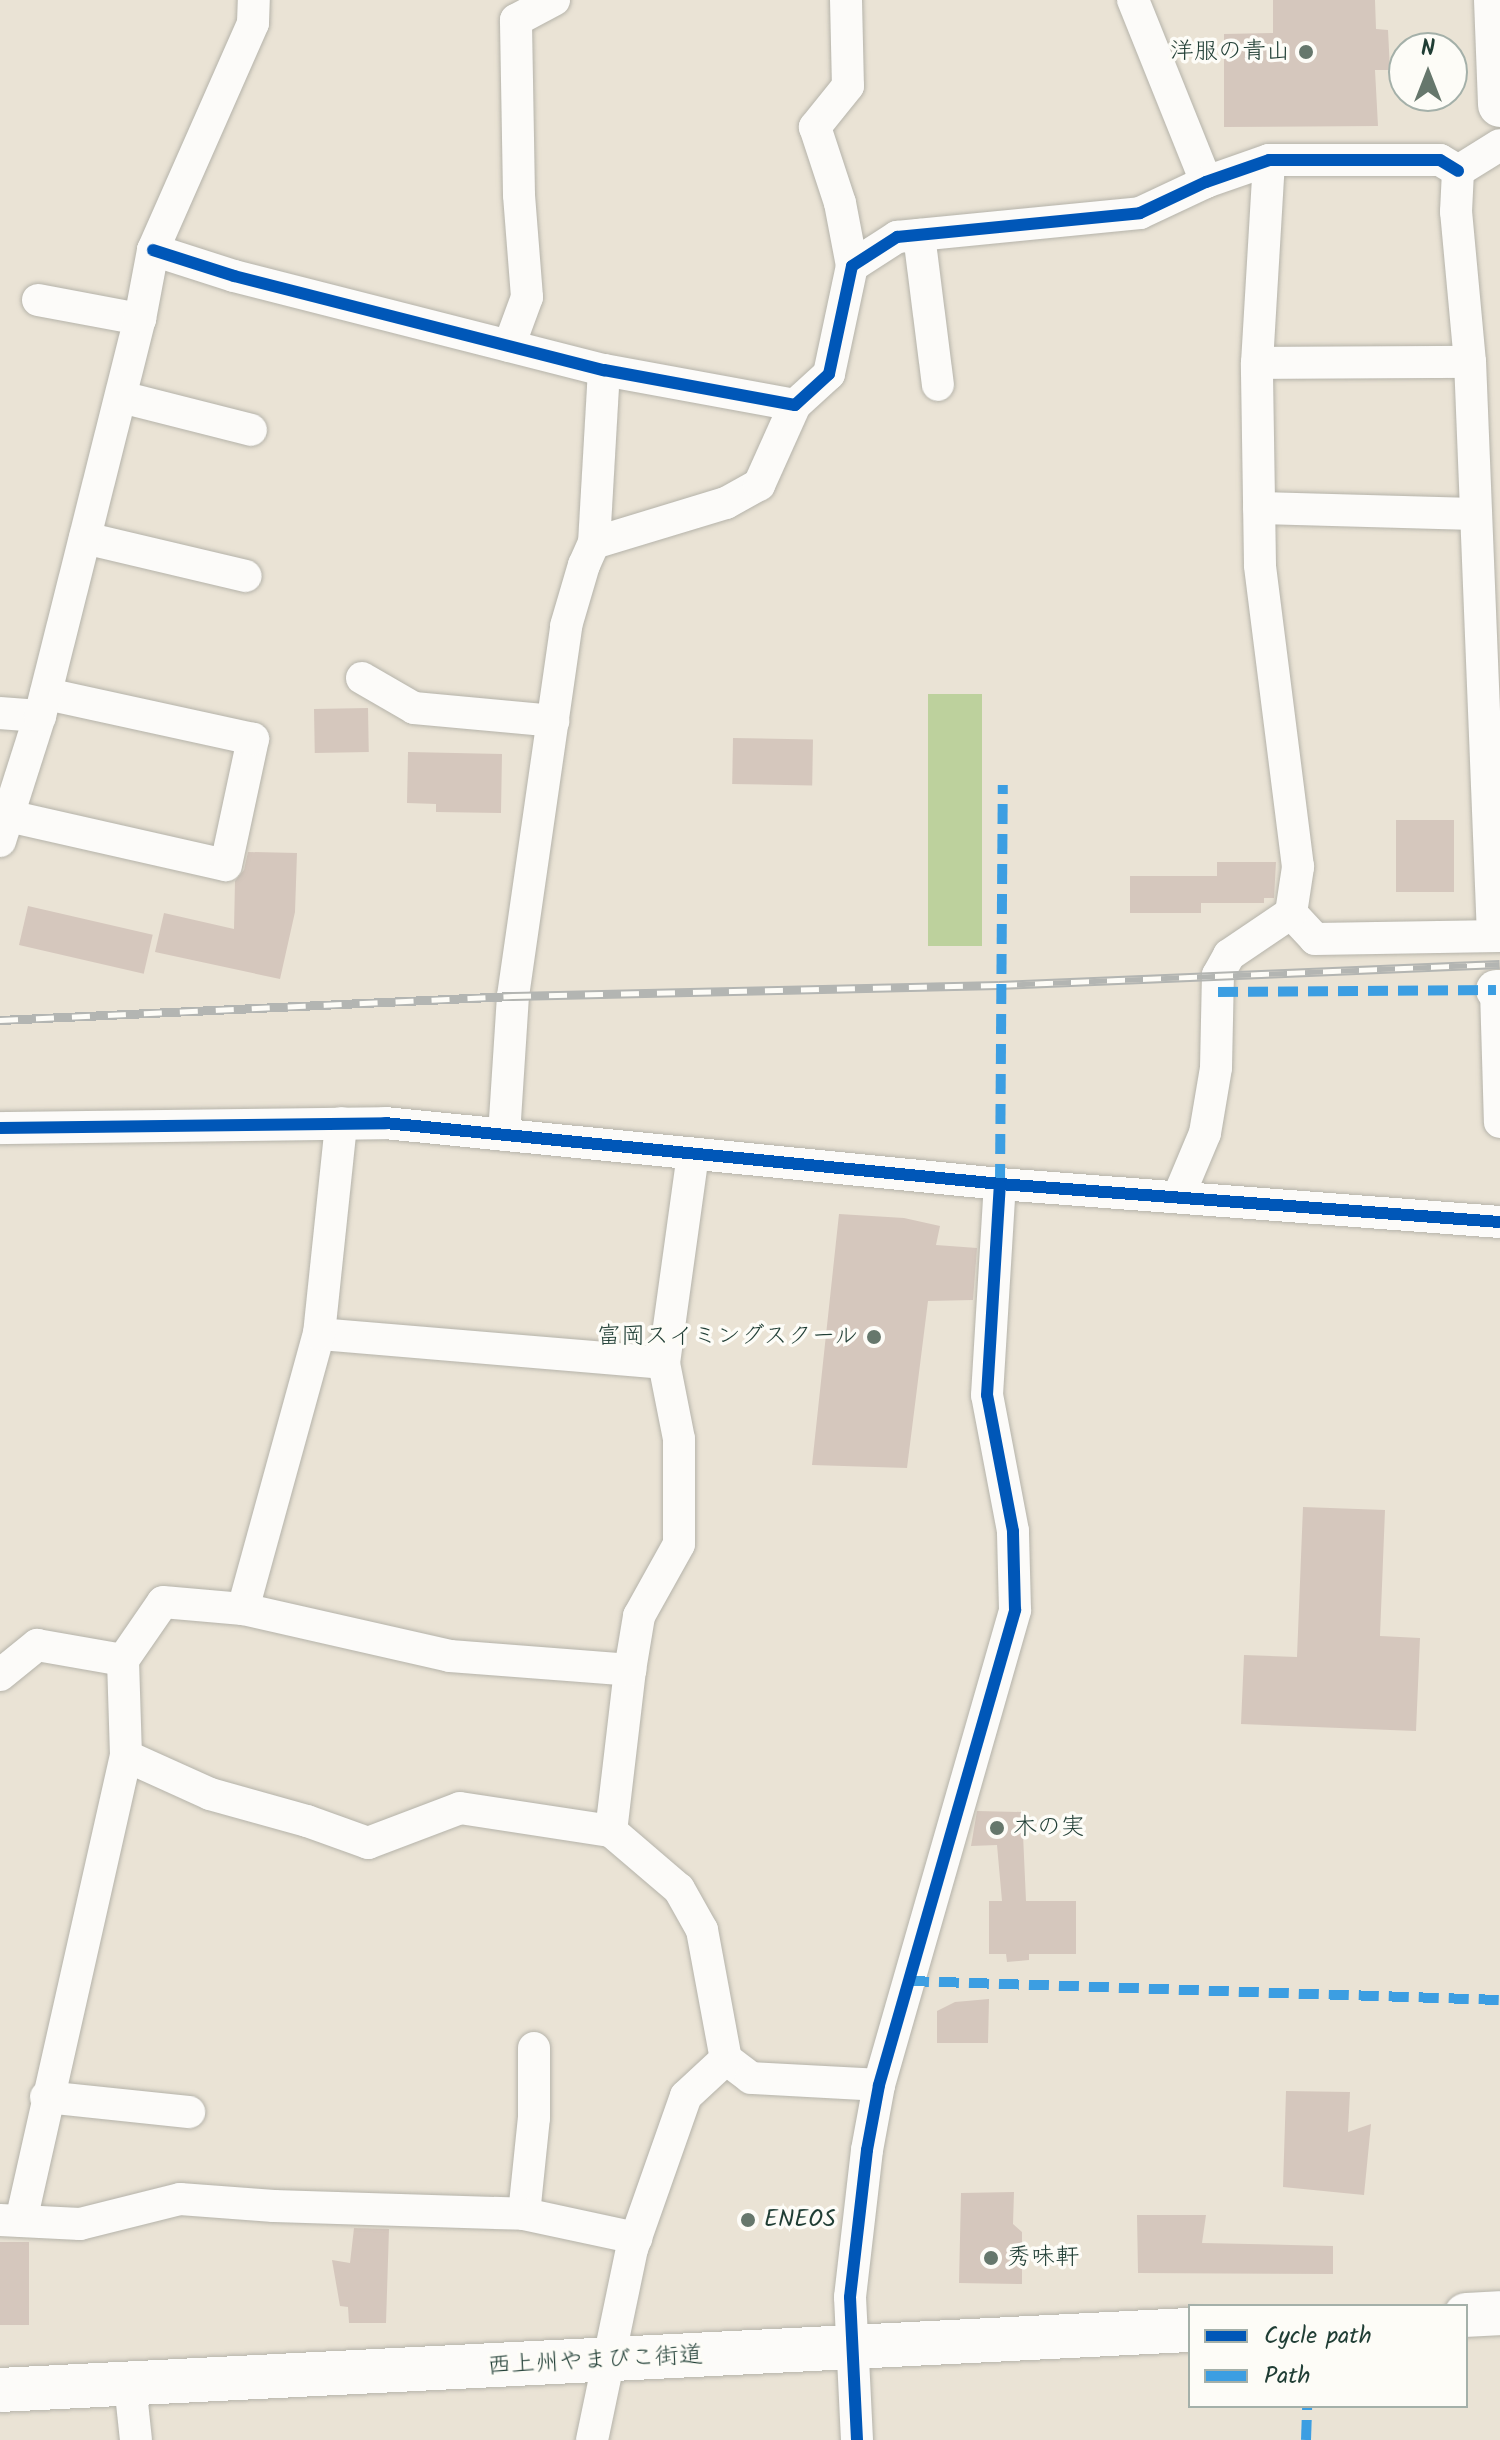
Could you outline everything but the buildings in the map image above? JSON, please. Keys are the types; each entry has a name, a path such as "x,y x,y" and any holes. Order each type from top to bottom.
{"main road":[{"path":"1496,0 1500,105"},
{"path":"1468,2315 1500,2313"},
{"name":"西上州やまびこ街道","path":"0,2390 1188,2330"}],"street":[{"path":"0,713 43,705 253,739 226,865 4,829 43,705 140,319 153,250 253,23 254,0"},
{"path":"509,346 527,297 519,195 516,20 554,0"},
{"path":"594,543 726,503 759,485 795,405 829,374 852,266 840,203 815,127 848,86 846,0"},
{"path":"1133,0 1206,182"},
{"path":"1458,171 1500,145"},
{"path":"852,266 897,237 1140,213 1206,182 1269,160 1440,160 1458,171"},
{"path":"1179,1195 1205,1133 1216,1068 1218,975 1229,955 1291,913 1298,867 1260,565 1257,363 1269,160"},
{"path":"1291,913 1315,939 1497,936 1470,362 1456,212 1458,171"},
{"path":"919,235 938,385"},
{"path":"153,250 234,276 604,370 795,405"},
{"path":"38,300 140,319"},
{"path":"1257,363 1470,362"},
{"path":"504,1135 513,996 566,626 594,543 604,370"},
{"path":"121,397 251,430"},
{"path":"1259,508 1476,514"},
{"path":"85,538 246,576"},
{"path":"362,678 414,708 553,721"},
{"path":"1498,990 1500,1122"},
{"path":"243,1609 319,1334 341,1123"},
{"path":"0,1128 385,1123 1000,1184 1179,1195 1500,1222"},
{"path":"611,1831 639,1616 679,1544 679,1439 664,1363 693,1154"},
{"path":"857,2440 850,2297 867,2150 879,2085 1015,1610 1013,1531 987,1395 1000,1184"},
{"path":"319,1334 664,1363"},
{"path":"630,1670 450,1656 243,1609 163,1602 123,1660 126,1756 46,2097 10,2220 80,2224 180,2199 274,2206 524,2214 636,2238"},
{"path":"0,1675 37,1645 123,1660"},
{"path":"126,1756 210,1794 307,1821 368,1843 460,1808 611,1831 679,1889 702,1930 726,2059 751,2078 879,2085"},
{"path":"524,2214 534,2118 534,2048"},
{"path":"592,2440 636,2238 686,2096 726,2059"},
{"path":"46,2097 189,2112"},
{"path":"130,2384 136,2440"}],"green space":[{"path":"928,694 982,694 982,946 928,946"}],"railway":[{"path":"0,1020 513,996 999,985 1500,964"}],"marked path":[{"path":"1000,1184 1003,785"},
{"path":"1218,992 1496,990"},
{"path":"909,1981 1500,2000"},
{"path":"1306,2440 1307,2408"}],"cycle path":[{"path":"153,250 234,276 604,370 795,405 829,374 852,266 897,237 1140,213 1206,182 1269,160 1440,160 1458,171"},
{"path":"0,1128 385,1123 1000,1184 1500,1222"},
{"path":"857,2440 850,2297 867,2150 879,2085 1015,1610 1013,1531 987,1395 1000,1184"}],"place":[{"name":"洋服の青山","path":"1306,52"},
{"name":"富岡スイミングスクール","path":"874,1337"},
{"name":"木の実","path":"997,1828"},
{"name":"ENEOS","path":"748,2220"},
{"name":"秀味軒","path":"991,2258"}]}
